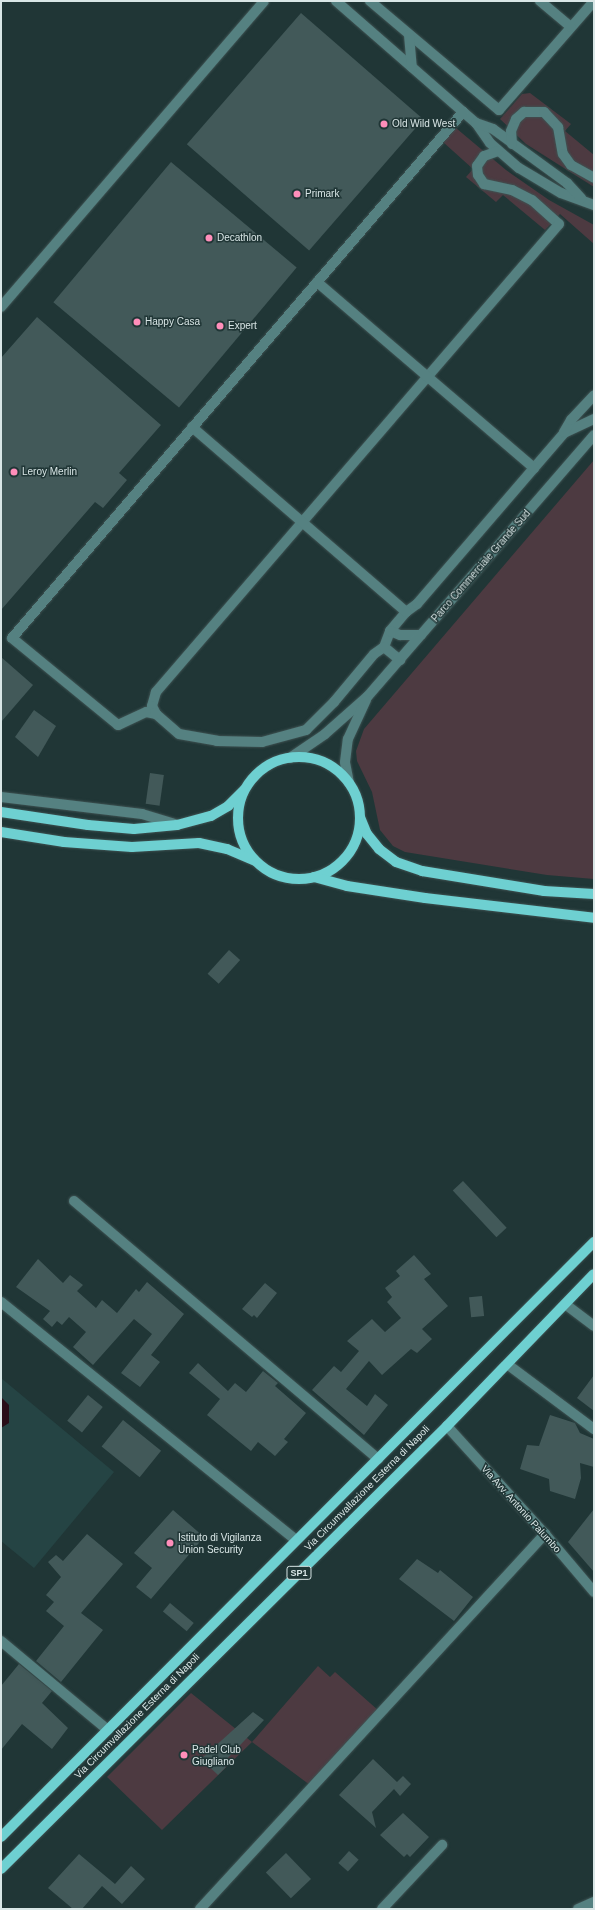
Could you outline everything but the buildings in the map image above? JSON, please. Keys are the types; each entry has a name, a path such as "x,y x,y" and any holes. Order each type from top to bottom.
{"main road":[{"path":"1,812 88,826 134,829 177,825 211,816 228,806 263,770 290,758 307,758 323,762 337,771 349,783 357,799 360,816 367,834 379,849 396,862 422,871 544,891 594,894"},
{"path":"247,787 240,805 238,825 244,845 255,861"},
{"path":"1,832 64,842 132,847 199,842 226,849 255,861 268,871 282,877 298,879 314,877 333,869 348,855 357,837 360,816"},
{"path":"314,877 347,886 579,918 594,922"},
{"path":"579,918 594,918"},
{"name":"Via Circumvallazione Esterna di Napoli","path":"1,1837 594,1242"},
{"name":"Via Circumvallazione Esterna di Napoli","path":"1,1869 447,1426 594,1274"}],"street":[{"path":"1,307 264,1"},
{"path":"336,1 476,123 498,151 519,168 562,193 582,199 594,205"},
{"path":"370,1 499,110 594,1"},
{"path":"540,1 570,27"},
{"path":"409,35 412,67"},
{"path":"156,714 146,712 118,725 12,638 463,112"},
{"path":"512,144 512,131 516,119 524,112 544,112 558,127 563,154 571,165 594,178"},
{"path":"476,123 493,129 567,183 582,199"},
{"path":"498,151 484,156 477,166 478,175 484,184 512,190 525,197 559,224 156,692 152,706 156,714 180,734 217,741 262,742 298,734 314,725 374,654 384,647 390,631 406,612 417,604 564,433 571,420 594,395"},
{"path":"317,282 534,468"},
{"path":"564,433 594,419"},
{"path":"192,427 406,612"},
{"name":"Parco Commerciale Grande Sud","path":"290,758 320,738 368,696 594,435"},
{"path":"390,631 400,635 421,635"},
{"path":"384,647 400,660"},
{"name":"Parco Commerciale Grande Sud","path":"349,783 345,762 348,739 368,696"},
{"path":"1,797 142,814 177,825"},
{"path":"74,1201 378,1459"},
{"path":"1,1302 296,1540"},
{"path":"565,1304 594,1326"},
{"path":"507,1364 594,1429"},
{"name":"Via Avv. Antonio Palumbo","path":"447,1426 545,1534 594,1592"},
{"path":"200,1909 545,1534"},
{"path":"1,1641 108,1730"},
{"path":"382,1909 442,1845"},
{"path":"578,1909 594,1902"}],"shaded area":[{"path":"530,93 571,124 565,131 594,155 594,187 526,144 500,119 522,94"},
{"path":"456,128 506,170 549,200 594,225 594,244 560,214 545,230 503,195 496,202 466,177 473,169 443,142"},
{"path":"594,460 594,879 547,875 405,852 393,846 380,830 372,792 357,761 356,751 364,729"},
{"path":"1,1378 114,1472 34,1568 1,1541"},
{"path":"1,1397 9,1405 9,1423 1,1428"},
{"path":"318,1666 330,1677 335,1672 379,1711 310,1785 252,1742"},
{"name":"Padel Club Giugliano","path":"191,1693 252,1742 162,1830 107,1777"}],"place":[{"name":"Old Wild West","path":"384,124"},
{"name":"Primark","path":"297,194"},
{"name":"Decathlon","path":"209,238"},
{"name":"Happy Casa","path":"137,322"},
{"name":"Expert","path":"220,326"},
{"name":"Leroy Merlin","path":"14,472"},
{"name":"Istituto di Vigilanza Union Security","path":"170,1543"},
{"name":"Padel Club Giugliano","path":"184,1755"}]}
